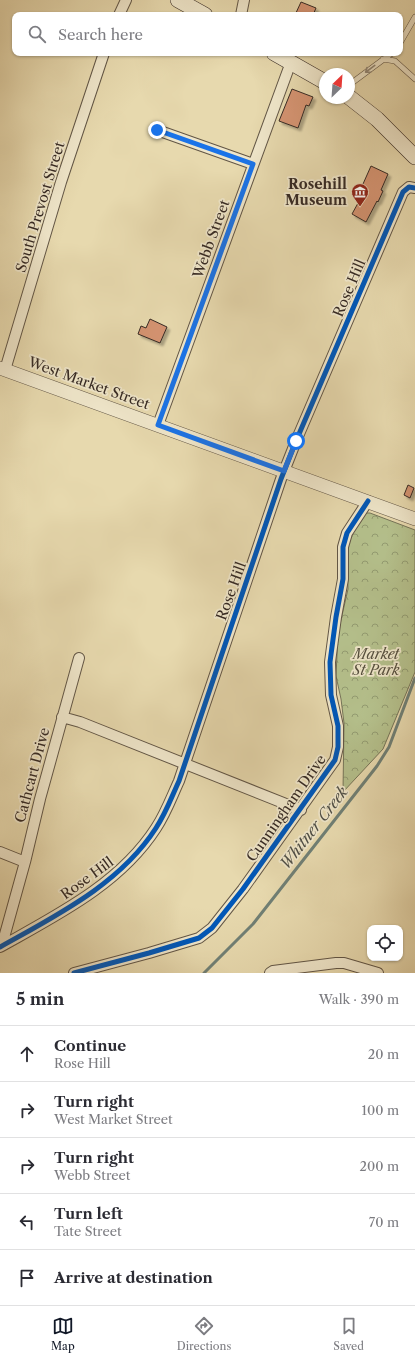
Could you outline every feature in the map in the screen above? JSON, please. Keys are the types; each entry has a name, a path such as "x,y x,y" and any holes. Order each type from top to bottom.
{"main road":[{"path":"178,0 200,12"},
{"path":"280,56 319,78"},
{"path":"355,102 377,119 415,157"}],"street":[{"path":"120,12 126,0"},
{"path":"242,12 244,0"},
{"name":"South Prevost Street","path":"3,369 61,182 103,56"},
{"name":"Webb Street","path":"158,425 291,62"},
{"path":"157,130 253,164"},
{"name":"Rose Hill","path":"1,946 89,895 116,875 157,827 179,781 223,646 254,562 284,471 403,192 409,187 415,188"},
{"name":"West Market Street","path":"3,369 415,519"},
{"name":"Cunningham Drive","path":"74,973 199,938 212,928 301,810 335,760 338,747 338,726 332,695 330,662 343,580 343,547 347,533 368,501"},
{"name":"Cathcart Drive","path":"1,946 25,862 40,799 79,658"},
{"path":"62,717 80,722 301,810"},
{"path":"0,852 25,862"},
{"path":"270,973 273,971 344,963 378,973"}],"lane":[{"path":"403,39 415,17"},
{"path":"355,81 388,56"},
{"path":"384,59 395,61 415,79"}],"green space":[{"name":"Market St Park","path":"365,513 370,513 415,530 415,672 383,749 343,792 344,723 336,676 338,633 348,589 347,546 353,532"}],"building":[{"path":"301,2 316,8 314,12 296,12"},
{"path":"292,89 313,97 309,106 306,105 298,128 279,121"},
{"path":"371,166 388,174 381,190 383,191 378,202 377,201 366,222 352,214 363,194 359,193"},
{"path":"150,319 167,327 160,343 138,334 141,326 146,328"},
{"path":"408,485 414,488 410,498 404,495"}],"waterway":[{"name":"Whitner Creek","path":"204,973 253,924 377,766 389,747 415,678"}],"cycle path":[{"path":"0,947 65,910 106,882 141,848 163,816 179,781 281,479 296,441 403,192 409,187 415,188"},
{"path":"74,973 199,938 212,928 243,889 335,760 338,747 338,726 331,695 330,662 343,579 343,547 347,533 368,501"}],"place":[{"name":"Rosehill Museum","path":"360,207"}],"route":[{"path":"157,130 253,164 158,425 284,471 296,441"}]}
